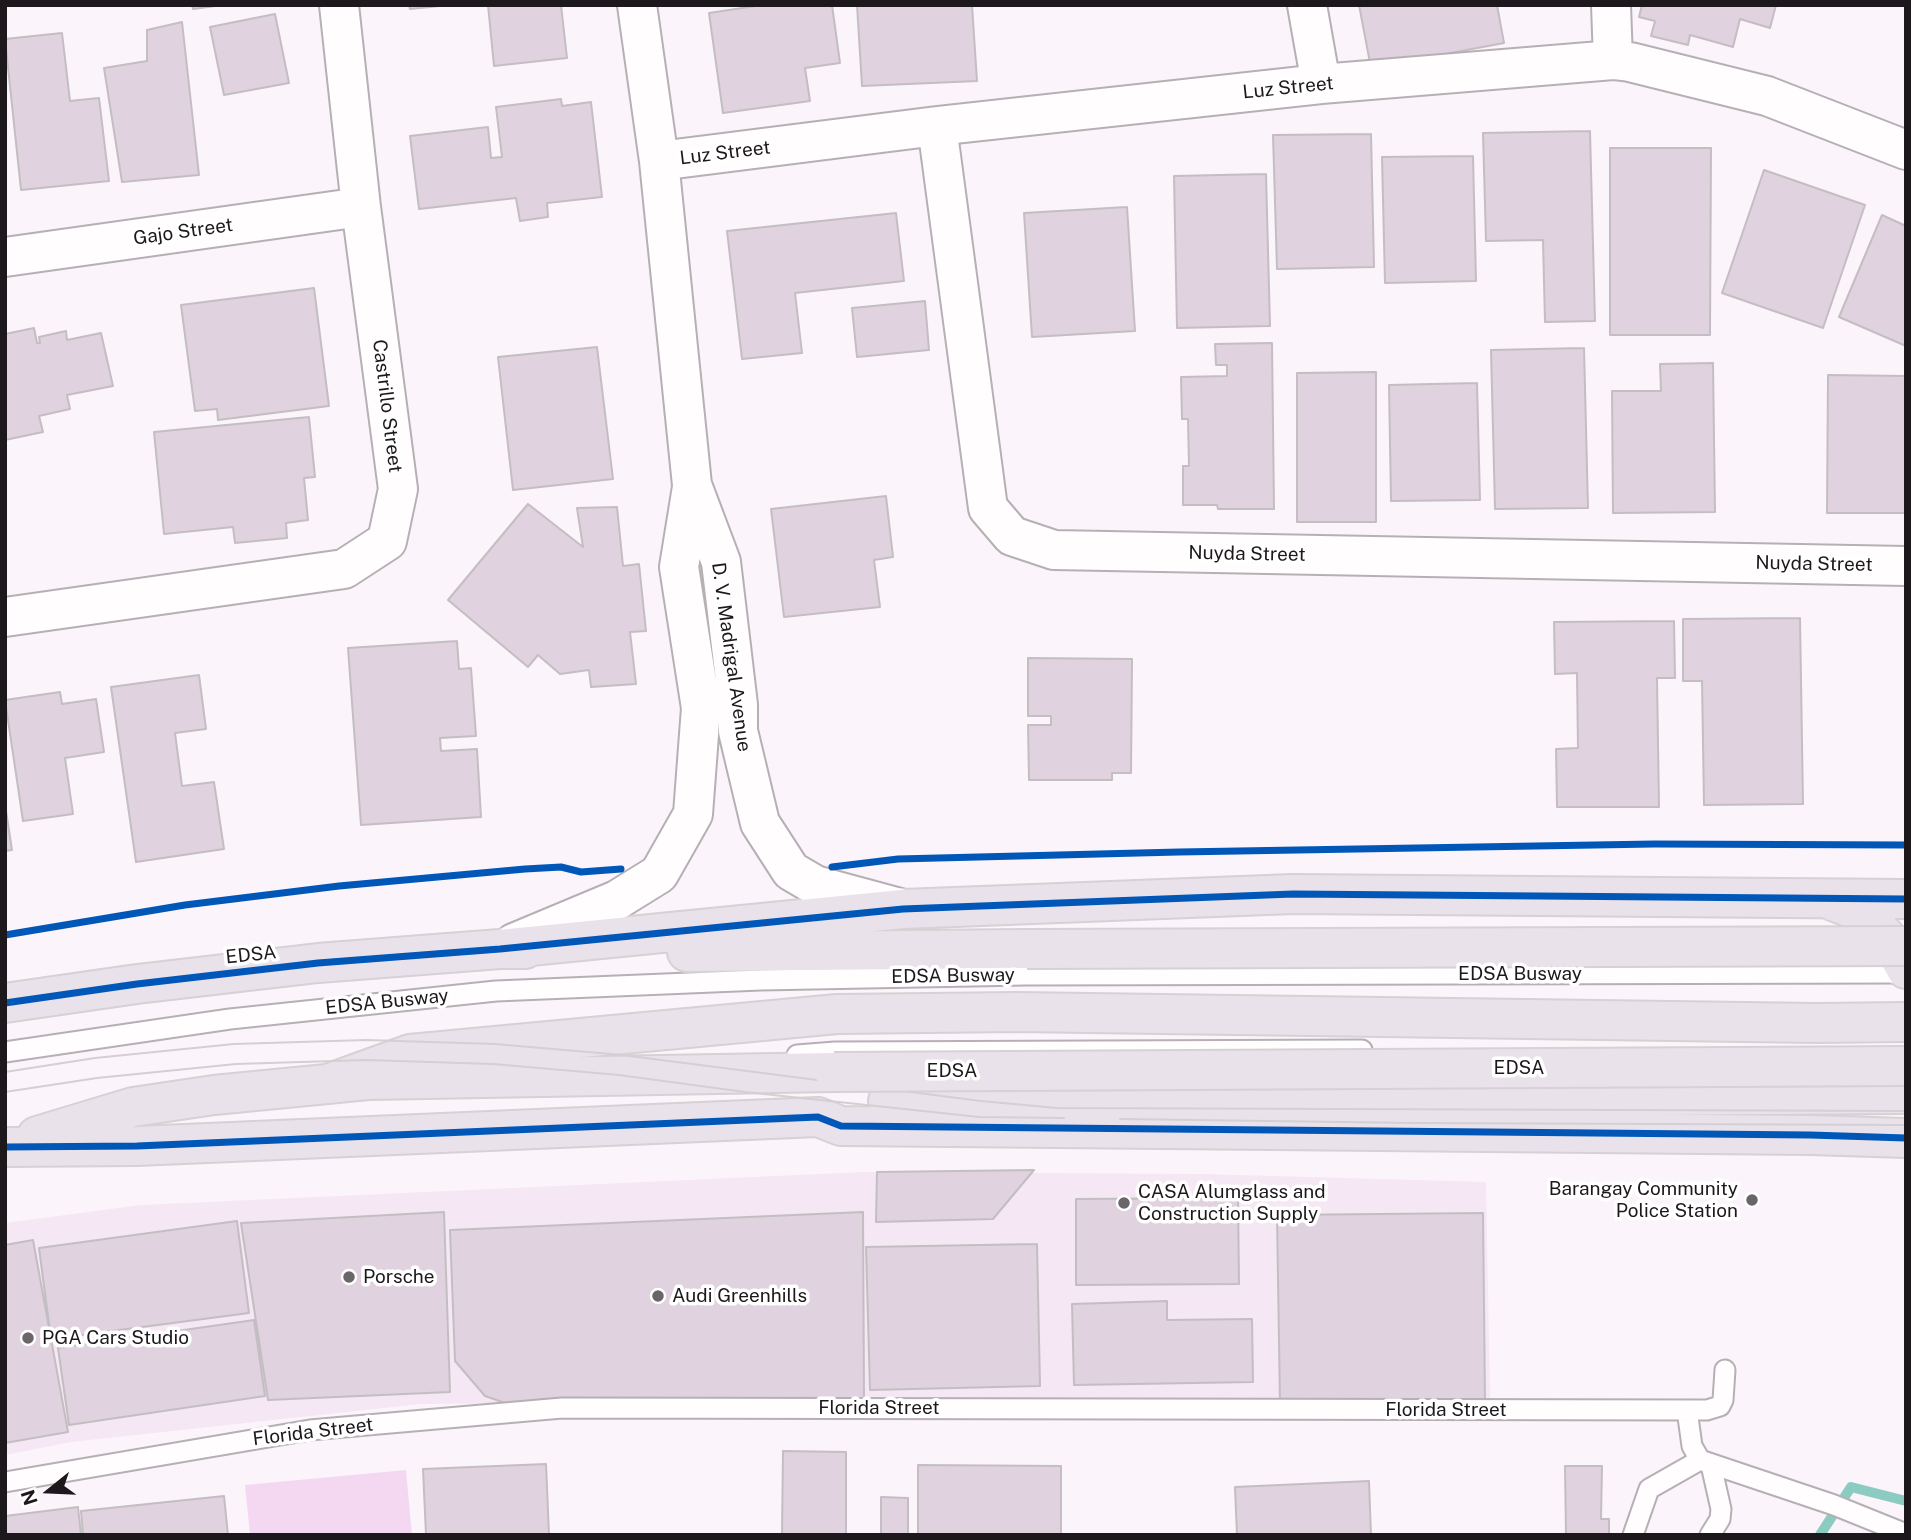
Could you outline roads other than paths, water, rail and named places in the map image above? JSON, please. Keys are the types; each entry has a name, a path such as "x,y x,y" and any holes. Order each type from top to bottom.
{"highway":[{"path":"500,949 903,909 1293,894 1906,899"},
{"path":"1825,897 1851,908 1874,924 1892,944 1906,971"},
{"name":"EDSA","path":"5,1003 137,984 305,965 500,949 763,953 1026,962 1906,946"},
{"path":"327,1084 410,1054 837,1014 1017,1013 1906,1022"},
{"path":"5,1146 137,1146 818,1117 841,1126 1899,1085 1906,1060"},
{"name":"EDSA","path":"5,1146 133,1107 214,1095 368,1080 835,1062 1899,1085"},
{"path":"1151,1114 1906,1138"}],"street":[{"name":"Castrillo Street","path":"5,617 344,569 387,541 398,489 361,207 339,5"},
{"name":"D. V. Madrigal Avenue","path":"637,5 659,161 692,485 721,562 738,705 738,731 760,823 791,870 816,885 903,909"},
{"path":"1307,5 1321,84"},
{"path":"1611,5 1612,61"},
{"name":"Luz Street","path":"659,161 937,126 1321,84 1612,61 1630,62 1767,96 1906,149"},
{"name":"Nuyda Street","path":"937,126 988,508 1012,536 1054,550 1906,566"},
{"name":"Gajo Street","path":"5,257 361,207"},
{"name":"D. V. Madrigal Avenue","path":"500,949 617,901 659,874 692,814 701,708 679,567 692,485"}],"lane":[{"name":"EDSA Busway","path":"5,1052 230,1019 496,990 761,980 1026,962 1906,971"},
{"path":"1572,1049 1906,1048"},
{"path":"835,1062 1377,1050"},
{"name":"Florida Street","path":"5,1482 310,1430 562,1408 1712,1410 1723,1401 1725,1370"},
{"path":"1687,1410 1692,1446 1706,1462 1721,1509 1720,1519 1710,1535"},
{"path":"1633,1535 1649,1489 1706,1462 1834,1505 1906,1534"}],"waterway":[{"path":"1820,1535 1851,1487 1906,1501"}],"tram line":[{"path":"5,1072 95,1058 234,1044 366,1040 495,1044 622,1055 981,1101 1057,1108 1906,1111"},
{"path":"5,1092 97,1078 236,1064 366,1060 493,1064 619,1075 745,1092 979,1117 1064,1118"},
{"path":"1120,1119 1906,1125"}],"place":[{"name":"Barangay Community Police Station","path":"1752,1200"},
{"name":"CASA Alumglass and Construction Supply","path":"1124,1203"},
{"name":"Porsche","path":"349,1277"},
{"name":"Audi Greenhills","path":"658,1296"},
{"name":"PGA Cars Studio","path":"28,1338"}]}
